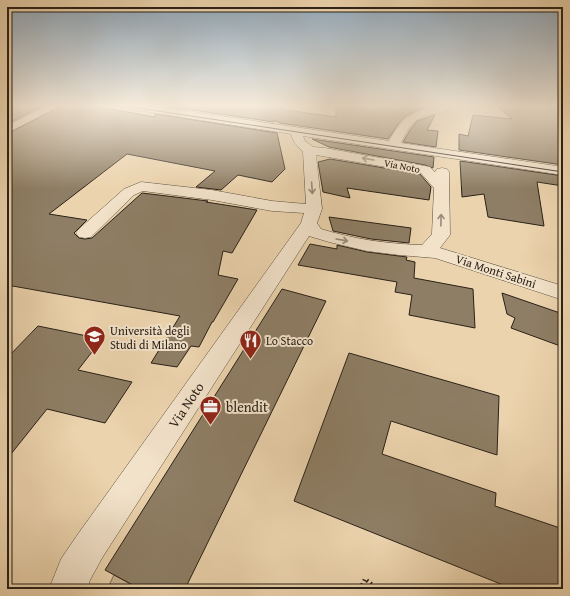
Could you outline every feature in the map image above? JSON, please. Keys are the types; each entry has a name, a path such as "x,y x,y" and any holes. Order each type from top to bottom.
{"street":[{"path":"296,133 300,142 309,151 314,232 330,238 400,250 428,250 441,236 442,186 445,153"},
{"path":"303,133 563,171"},
{"path":"394,146 399,133"},
{"name":"Via Noto","path":"309,151 325,152 425,170 442,186"},
{"path":"85,233 129,192 142,186 212,195 272,206 312,216"},
{"name":"Via Noto","path":"68,589 74,572 90,546 312,216"},
{"name":"Via Monti Sabini","path":"428,250 563,293"}],"path":[{"path":"360,589 365,579 378,589"}],"shaded area":[{"path":"114,575 140,589 110,589 110,583"}],"building":[{"path":"277,133 285,169 272,182 238,175 221,190 196,187 215,171 127,154 49,214 87,220 74,233 79,238 85,239 92,238 142,193 208,201 206,202 257,210 232,253 223,251 218,275 238,279 199,347 191,346 177,367 151,363 180,316 7,285 7,134"},
{"path":"346,133 392,133 388,139"},
{"path":"408,133 438,133 436,147 403,142"},
{"path":"469,133 563,133 563,165 459,150 459,134 468,136"},
{"path":"312,139 434,157 433,168 425,165 329,147"},
{"path":"330,159 420,174 431,187 429,200 347,188 350,198 323,192 318,162"},
{"path":"460,161 563,176 563,186 537,182 544,226 488,217 484,194 462,197"},
{"path":"329,217 411,228 409,243 371,239 333,231"},
{"path":"310,244 337,249 337,245 367,252 407,257 406,260 415,262 414,278 473,289 475,328 409,315 412,295 395,292 397,282 298,265"},
{"path":"282,289 326,301 185,589 140,589 105,570"},
{"path":"502,293 563,314 563,347 511,328 515,318 507,314"},
{"path":"38,326 102,339 78,370 132,382 105,423 47,409 7,459 7,358"},
{"path":"349,353 499,396 497,455 391,421 382,454 496,493 495,506 563,529 563,589 513,589 294,501"}],"tram line":[{"path":"303,133 563,172"}],"place":[{"name":"Università degli Studi di Milano","path":"95,356"},
{"name":"Lo Stacco","path":"250,360"},
{"name":"blendit","path":"210,426"}]}
